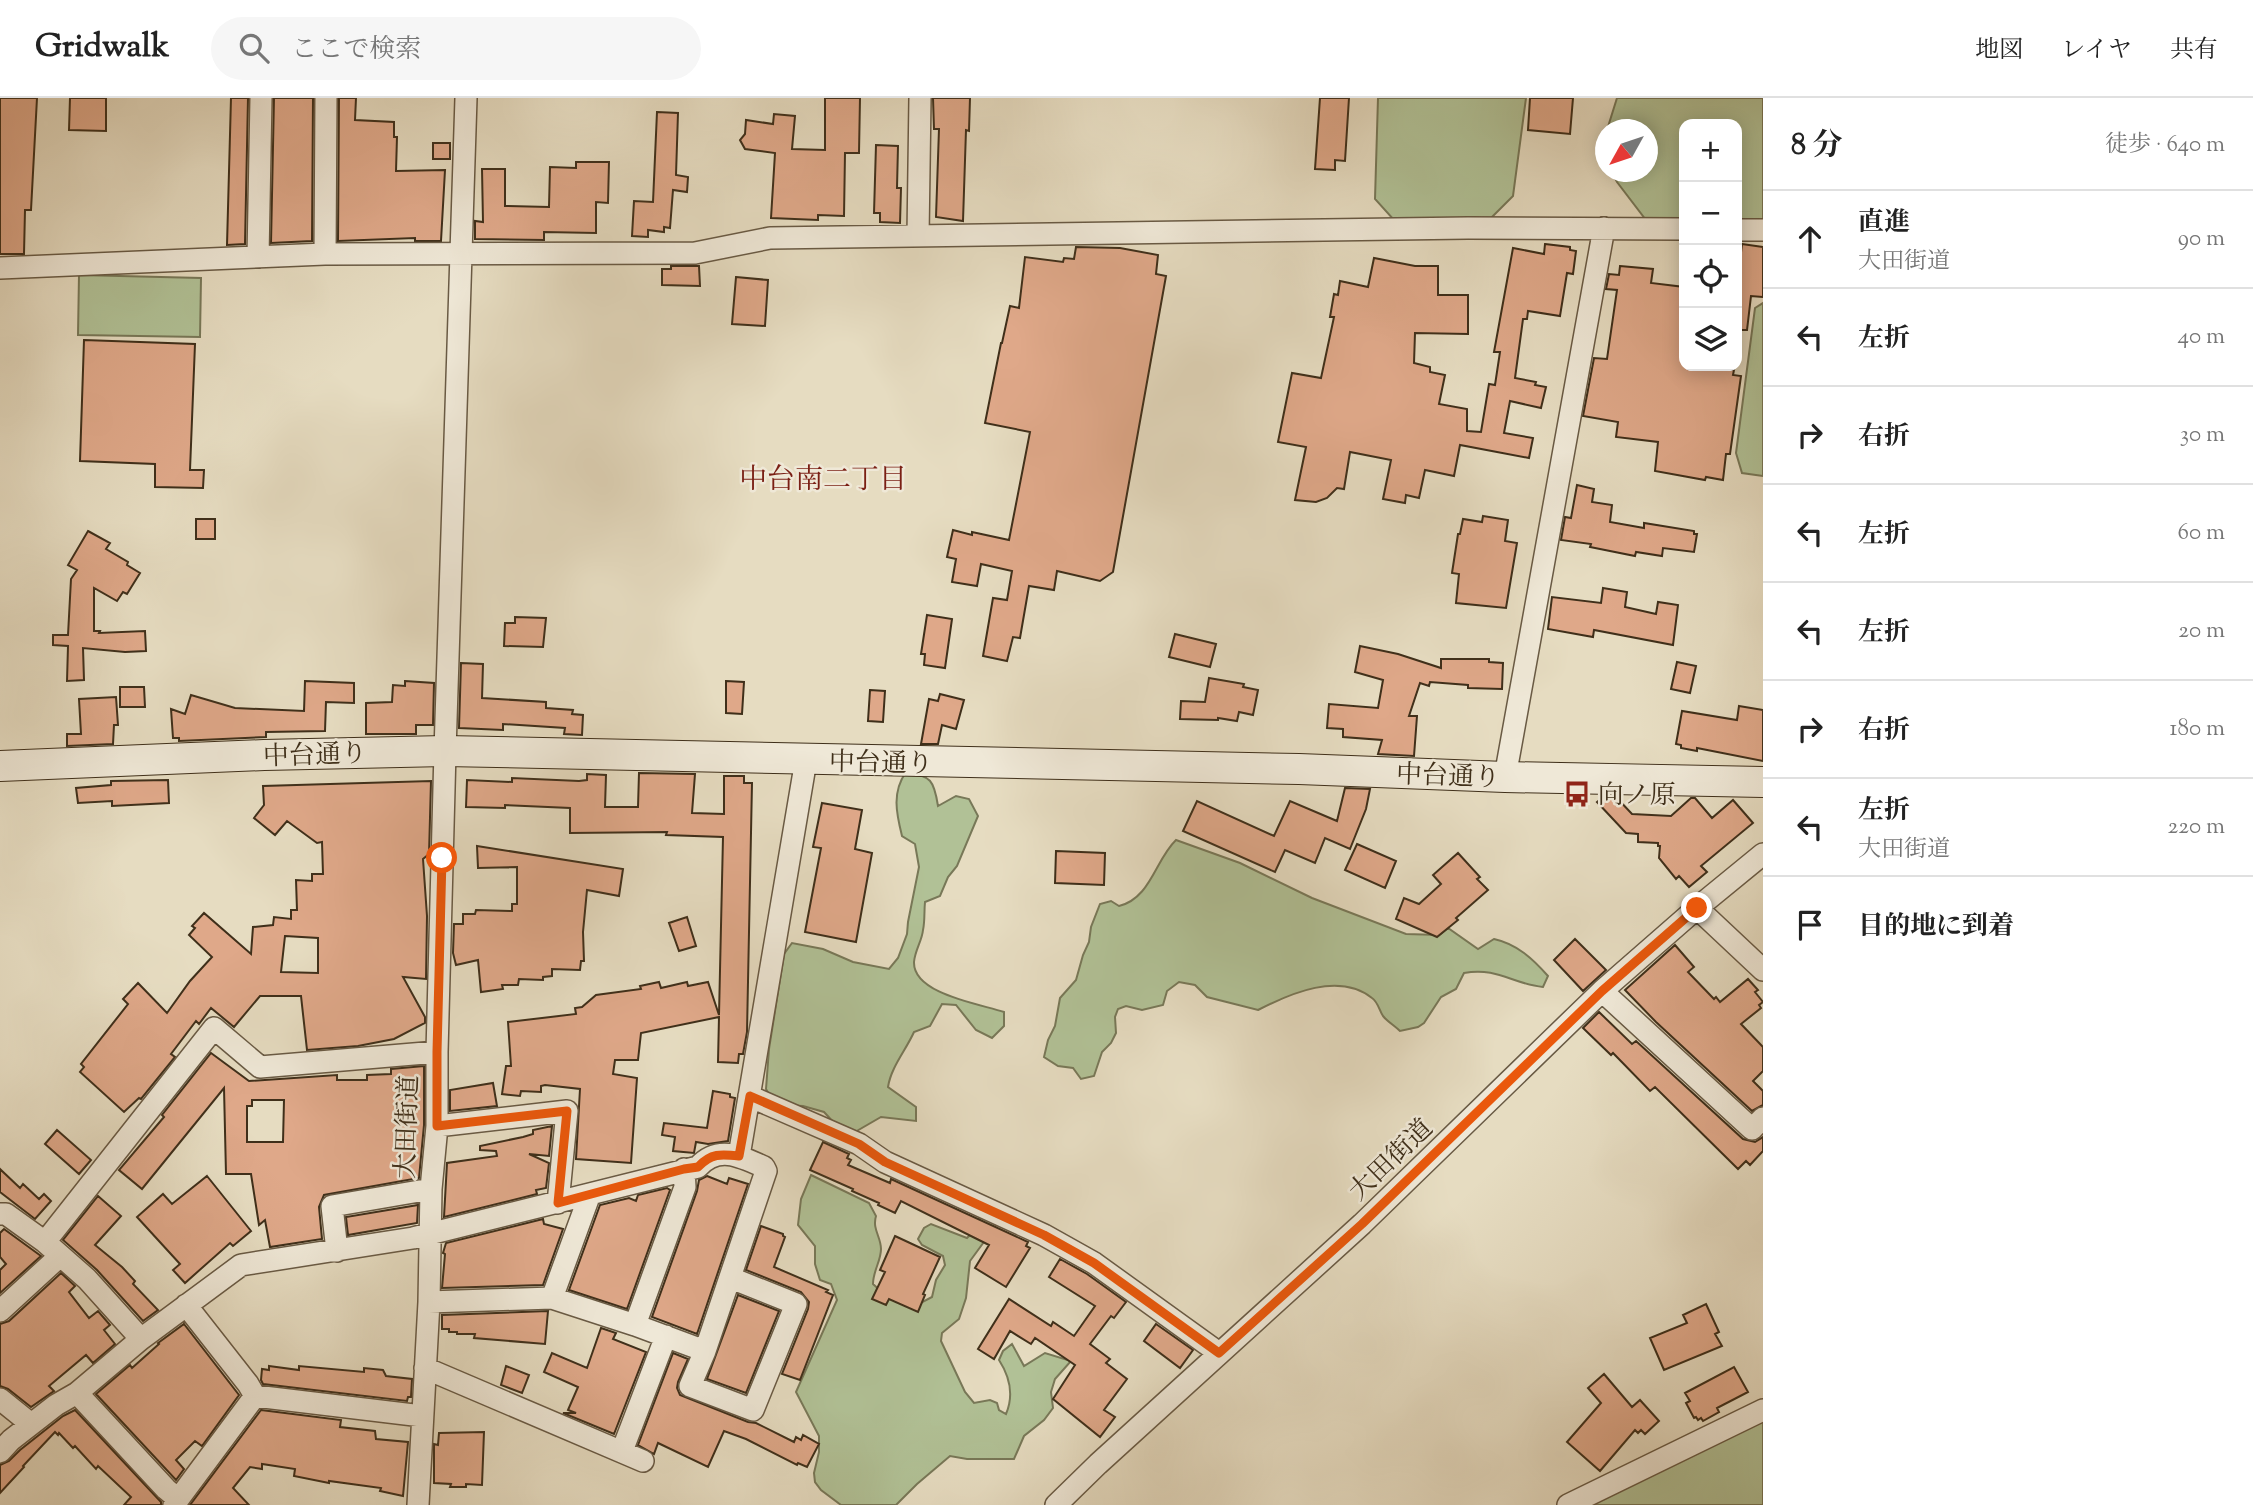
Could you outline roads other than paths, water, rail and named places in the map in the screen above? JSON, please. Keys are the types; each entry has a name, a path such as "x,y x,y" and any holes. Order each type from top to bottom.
{"street":[{"path":"258,257 261,98"},
{"path":"325,254 326,98"},
{"name":"大田街道","path":"418,1505 429,1302 431,1189 437,1126 459,252 466,98"},
{"path":"918,236 920,98"},
{"path":"0,268 325,254 695,253 770,239 1468,228 1679,229"},
{"path":"1505,777 1604,228"},
{"path":"1742,230 1763,230"},
{"name":"中台通り","path":"0,766 445,751 1763,782"},
{"path":"739,1156 806,760"},
{"name":"大田街道","path":"1055,1505 1362,1224 1602,991 1763,853"},
{"path":"1697,908 1763,970"},
{"path":"1602,991 1752,1129 1763,1118"},
{"path":"0,1311 52,1249 214,1028 260,1067 437,1052"},
{"path":"750,1096 859,1144 885,1162 1044,1235 1094,1263 1219,1353"},
{"path":"437,1126 567,1111 558,1203"},
{"path":"0,1452 10,1440 77,1393 141,1339 242,1265 337,1251 430,1233 698,1167 706,1157 725,1154 739,1156 764,1167 766,1171 731,1278 690,1386 753,1410 796,1304 731,1278"},
{"path":"635,1325 685,1187 684,1169"},
{"path":"337,1251 331,1206 431,1189"},
{"path":"552,1298 590,1194"},
{"path":"0,1214 6,1214 87,1279 141,1339"},
{"path":"429,1302 552,1298 705,1351"},
{"path":"186,1305 255,1396"},
{"path":"622,1451 666,1336"},
{"path":"425,1368 643,1461"},
{"path":"77,1393 176,1502 255,1396"},
{"path":"255,1396 422,1416"},
{"path":"0,1399 31,1424"},
{"path":"1567,1505 1763,1410"}],"place":[{"name":"向ノ原","path":"1577,794"}],"district":[{"name":"中台南二丁目","path":"823,478"}]}
